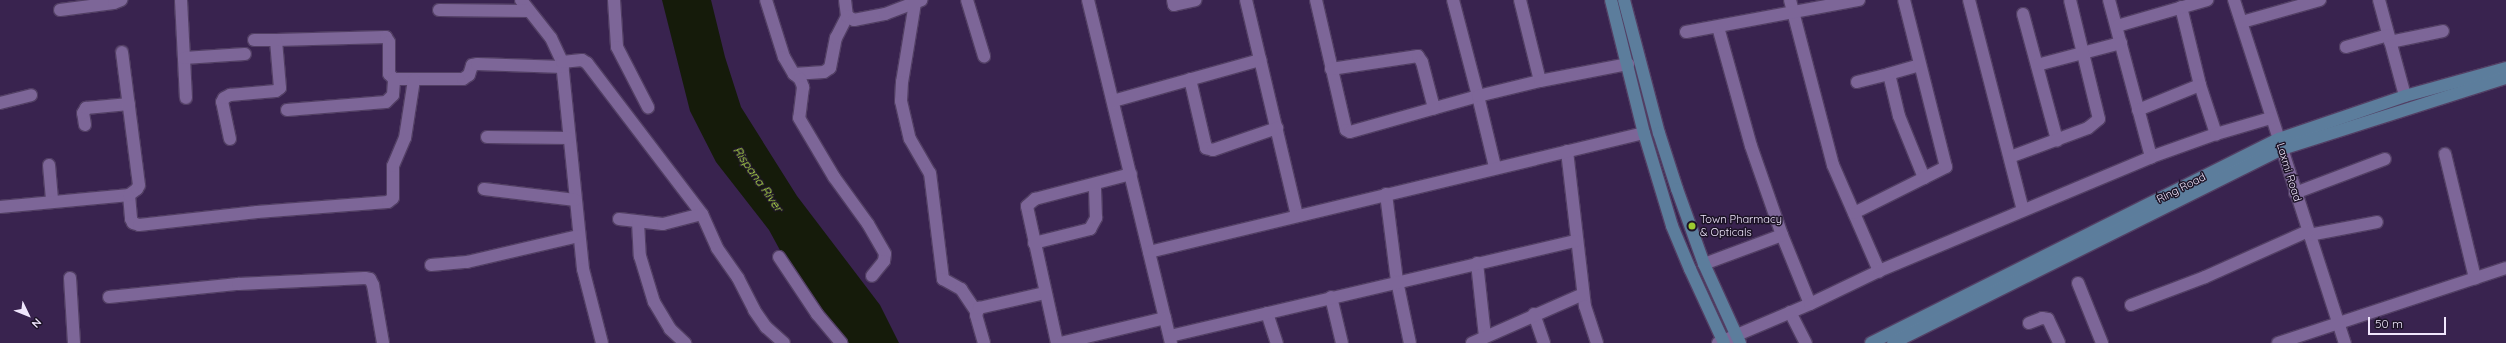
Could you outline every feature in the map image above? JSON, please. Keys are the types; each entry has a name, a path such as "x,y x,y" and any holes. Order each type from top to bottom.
{"street":[{"path":"60,10 114,3 120,0"},
{"path":"184,0 186,98"},
{"path":"521,0 551,38 562,64 579,236 586,284 602,343"},
{"path":"614,0 617,47 648,107"},
{"path":"766,0 784,57 794,74 800,79 803,87 799,118 834,177 868,224 885,254 884,261 872,276"},
{"path":"794,74 828,70 831,65 836,38 847,16 845,0"},
{"path":"967,0 984,56"},
{"path":"1088,0 1170,340 1331,297 1576,241"},
{"path":"1173,0 1174,5 1195,0"},
{"path":"1246,0 1297,215"},
{"path":"1316,0 1344,126 1350,132 1478,96 1540,81 1628,64"},
{"path":"1453,0 1495,167"},
{"path":"1520,0 1540,81"},
{"path":"1611,0 1644,133 1680,246 1722,342 1738,339 1790,312 1879,271 2151,157 2216,134 2271,118"},
{"path":"1624,0 1659,133 1704,264 1738,339"},
{"path":"1790,0 1833,166 1879,271"},
{"path":"1686,32 1859,0"},
{"path":"1854,213 1946,167 1904,0"},
{"path":"1969,0 2023,210"},
{"path":"2010,157 2088,128 2099,119 2070,0"},
{"path":"2109,0 2151,157"},
{"path":"2117,26 2207,0"},
{"name":"Laxmi Road","path":"2234,0 2344,343"},
{"path":"2242,22 2320,0"},
{"path":"2379,0 2405,96"},
{"path":"847,16 854,20 877,16 918,2"},
{"path":"918,2 902,82 902,101 910,139 930,173 943,279 961,289 976,312 984,343"},
{"path":"2181,7 2200,85 2216,134"},
{"path":"439,10 529,11"},
{"path":"2023,14 2058,140"},
{"path":"1718,26 1750,146 1782,235 1810,304"},
{"path":"2346,47 2443,31"},
{"path":"254,40 386,37 389,42 389,74 394,80 393,95 386,102 287,110"},
{"path":"230,139 222,102 224,98 230,94 276,91 280,88 276,40"},
{"path":"2037,65 2121,43"},
{"path":"0,207 129,195 139,185 122,52"},
{"path":"184,58 245,54"},
{"path":"1331,69 1418,56 1422,62 1434,108"},
{"path":"394,80 464,80 469,75 472,65 477,64 562,64 582,60 587,63 702,214 717,248 738,278 754,310 766,327 784,343"},
{"path":"1113,101 1260,60"},
{"path":"1857,82 1920,65"},
{"name":"Ring Road","path":"1871,343 2281,144 2405,96 2506,68"},
{"path":"1889,74 1899,116 1924,178"},
{"name":"Ring Road","path":"1893,343 2281,144 2506,78"},
{"path":"129,195 131,219 133,223 139,226 257,212 388,202 393,198 393,166 405,138 414,80"},
{"path":"1190,80 1206,148 1213,150 1277,128"},
{"path":"2138,110 2200,85"},
{"path":"0,103 31,95"},
{"path":"85,125 83,113 86,108 128,104"},
{"path":"1149,252 1495,167 1644,133"},
{"path":"487,136 569,138"},
{"path":"1568,151 1576,241 1586,316 1597,343"},
{"path":"2445,154 2475,278"},
{"path":"2295,193 2385,159"},
{"path":"49,165 52,202"},
{"path":"1057,343 1027,212 1030,201 1131,174"},
{"path":"1034,243 1090,229 1096,218 1095,184"},
{"path":"484,189 575,200"},
{"path":"1386,194 1398,281 1410,343"},
{"path":"619,219 663,224 702,214"},
{"path":"638,222 640,256 654,302 667,324 684,343"},
{"path":"2131,305 2205,277 2308,233 2377,222"},
{"path":"1704,264 1782,235"},
{"path":"431,265 467,262 579,236"},
{"path":"779,257 817,314 840,343"},
{"path":"1477,263 1485,336"},
{"path":"2278,343 2506,268"},
{"path":"70,278 74,343"},
{"path":"109,297 238,284 365,278 370,279 373,285 383,343"},
{"path":"2078,283 2102,343"},
{"path":"976,312 981,306 1045,293"},
{"path":"1472,343 1534,314 1583,294"},
{"path":"1331,297 1342,343"},
{"path":"1790,312 1806,343"},
{"path":"1267,313 1277,343"},
{"path":"1534,314 1544,343"},
{"path":"1061,343 1165,318"},
{"path":"2029,323 2042,318 2048,319 2059,343"}],"water":[{"name":"Rispana River","path":"662,0 711,0 725,57 741,107 797,196 880,305 899,343 847,343 833,330 787,263 769,230 716,162 690,111"}],"place":[{"name":"Town Pharmacy & Opticals","path":"1692,226"}]}
